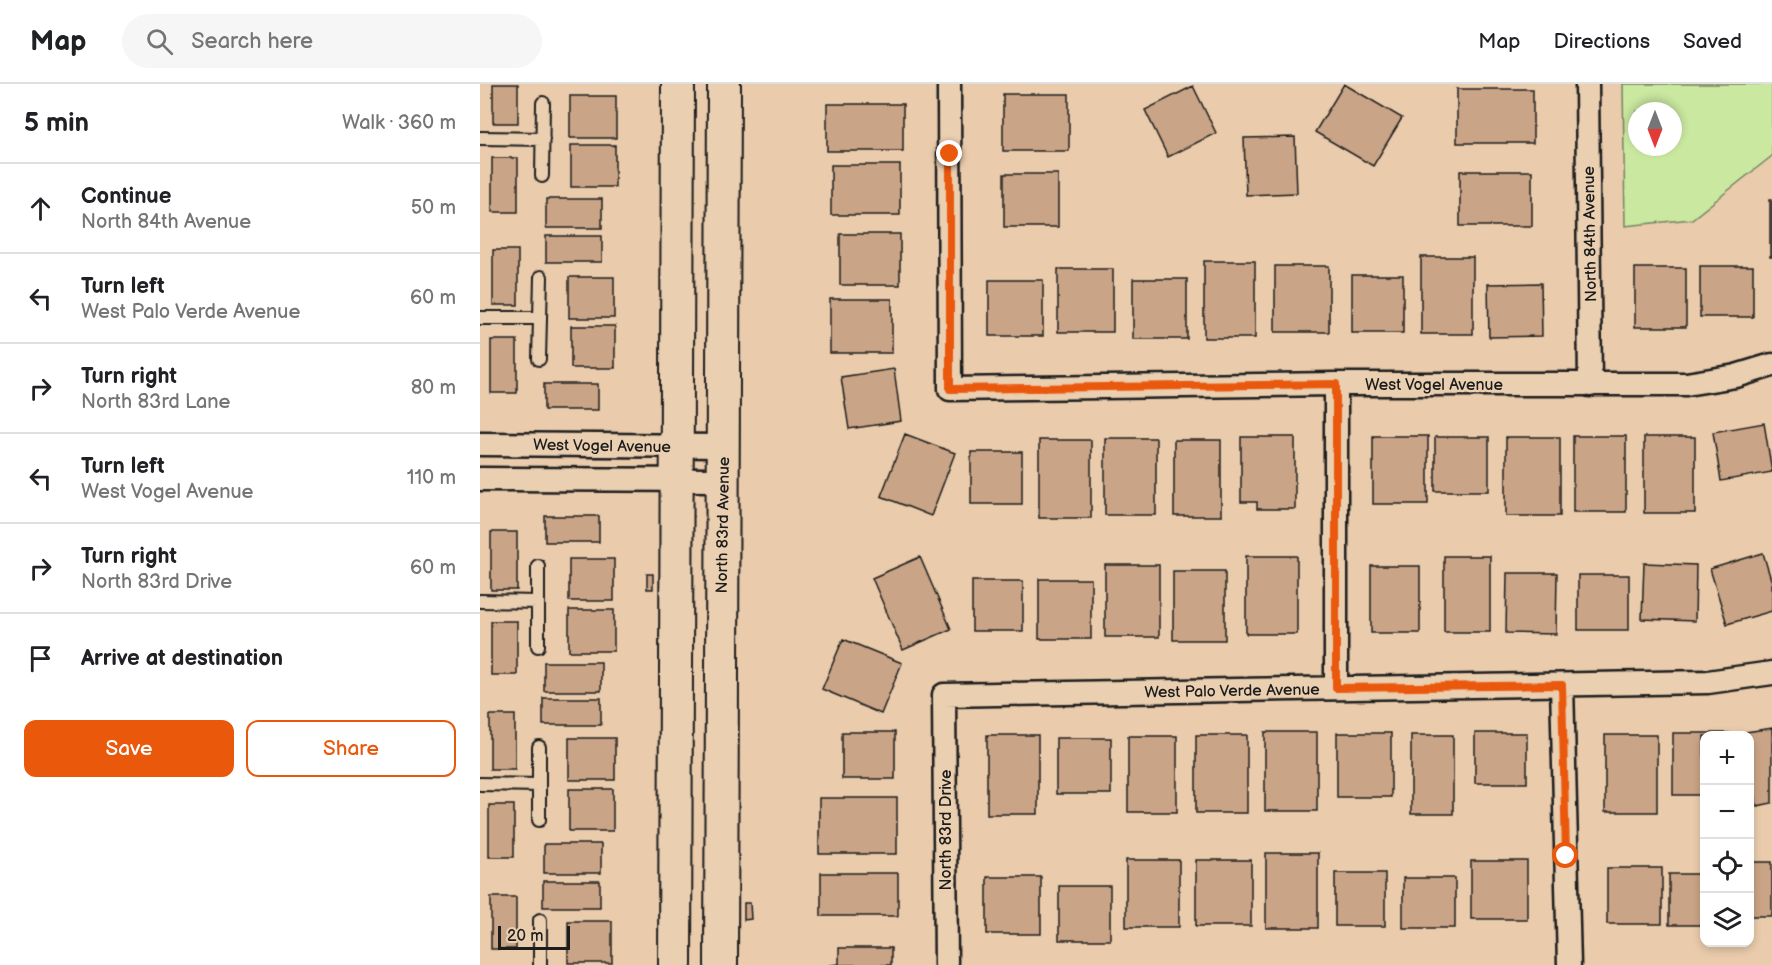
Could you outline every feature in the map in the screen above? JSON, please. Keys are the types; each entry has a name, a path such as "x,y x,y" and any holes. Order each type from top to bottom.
{"main road":[{"path":"675,965 678,84"},
{"name":"North 83rd Avenue","path":"721,965 724,84"}],"street":[{"name":"West Vogel Avenue","path":"949,84 950,389 1336,384 1686,384 1736,376 1772,365"},
{"name":"North 84th Avenue","path":"1587,84 1590,385"},
{"path":"1336,384 1336,688"},
{"name":"West Vogel Avenue","path":"480,444 723,446"},
{"name":"West Vogel Avenue","path":"480,479 723,480"},
{"name":"West Palo Verde Avenue","path":"944,694 1708,682 1772,673"},
{"path":"1562,685 1569,965"},
{"name":"North 83rd Drive","path":"944,694 946,965"}],"lane":[{"path":"542,176 543,103"},
{"path":"480,138 543,139"},
{"path":"539,359 541,277"},
{"path":"480,318 540,318"},
{"path":"538,566 538,646"},
{"path":"480,601 538,602"},
{"path":"539,747 539,820"},
{"path":"480,784 539,785"},
{"path":"540,920 540,965"}],"green space":[{"path":"1623,84 1772,84 1772,156 1692,219 1625,226"}],"building":[{"path":"493,84 518,84 518,123 493,123"},
{"path":"1344,84 1402,118 1373,166 1315,132"},
{"path":"1193,86 1216,133 1168,157 1145,110"},
{"path":"1457,89 1533,89 1533,143 1457,143"},
{"path":"1003,94 1069,94 1069,151 1003,151"},
{"path":"570,96 616,96 616,138 570,138"},
{"path":"827,104 903,104 903,151 827,151"},
{"path":"1295,137 1297,193 1246,195 1244,138"},
{"path":"571,145 615,145 615,187 571,187"},
{"path":"492,158 518,158 518,212 492,212"},
{"path":"831,165 900,165 900,215 831,215"},
{"path":"1460,171 1532,171 1532,226 1460,226"},
{"path":"1004,174 1058,174 1058,227 1004,227"},
{"path":"546,199 602,199 602,228 546,228"},
{"path":"1770,199 1772,199 1772,257 1770,257"},
{"path":"840,234 900,234 900,285 840,285"},
{"path":"546,236 602,236 602,262 546,262"},
{"path":"493,250 518,250 518,305 493,305"},
{"path":"1421,257 1473,257 1473,334 1421,334"},
{"path":"1204,261 1255,261 1255,338 1204,338"},
{"path":"1275,266 1329,266 1329,332 1275,332"},
{"path":"1700,266 1753,266 1753,317 1700,317"},
{"path":"1635,268 1686,268 1686,327 1635,327"},
{"path":"1058,269 1113,269 1113,332 1058,332"},
{"path":"1352,275 1403,275 1403,333 1352,333"},
{"path":"569,277 614,277 614,318 569,318"},
{"path":"1133,279 1187,279 1187,339 1133,339"},
{"path":"989,280 1043,280 1043,336 989,336"},
{"path":"1541,283 1542,336 1489,337 1488,284"},
{"path":"830,299 892,299 892,353 830,353"},
{"path":"571,326 615,326 615,368 571,368"},
{"path":"491,340 517,340 517,393 491,393"},
{"path":"894,369 901,421 849,429 841,377"},
{"path":"544,384 598,384 598,410 544,410"},
{"path":"1764,423 1772,472 1721,481 1713,432"},
{"path":"905,434 955,453 931,516 881,496"},
{"path":"1373,436 1428,436 1428,504 1373,504"},
{"path":"1573,436 1626,436 1626,512 1573,512"},
{"path":"1241,437 1295,437 1295,509 1257,509 1257,502 1241,502"},
{"path":"1435,437 1489,437 1489,491 1435,491"},
{"path":"1506,437 1560,437 1560,516 1506,516"},
{"path":"1644,437 1695,437 1695,513 1644,513"},
{"path":"1105,438 1156,438 1156,515 1105,515"},
{"path":"1039,440 1091,440 1091,518 1039,518"},
{"path":"1174,440 1221,440 1221,516 1174,516"},
{"path":"971,452 1022,452 1022,504 971,504"},
{"path":"545,516 599,516 599,542 545,542"},
{"path":"491,532 517,532 517,590 491,590"},
{"path":"1763,553 1772,583 1772,611 1727,624 1710,569"},
{"path":"1246,556 1297,556 1297,634 1246,634"},
{"path":"1444,556 1490,556 1490,632 1444,632"},
{"path":"920,557 951,629 903,650 872,578"},
{"path":"569,559 614,559 614,601 569,601"},
{"path":"1644,563 1696,565 1695,621 1642,619"},
{"path":"1105,565 1159,565 1159,637 1105,637"},
{"path":"1371,566 1420,566 1420,633 1371,633"},
{"path":"1173,571 1225,571 1225,640 1173,640"},
{"path":"1507,573 1557,573 1556,634 1506,633"},
{"path":"647,574 653,574 653,589 647,589"},
{"path":"1578,575 1629,575 1629,630 1578,630"},
{"path":"1039,579 1091,579 1091,639 1039,639"},
{"path":"972,581 1023,581 1023,631 972,631"},
{"path":"569,610 614,610 614,651 569,651"},
{"path":"491,621 517,621 517,675 491,675"},
{"path":"843,639 902,663 881,714 822,689"},
{"path":"544,662 601,662 601,691 544,691"},
{"path":"543,698 601,698 601,725 543,725"},
{"path":"490,715 515,715 515,769 490,769"},
{"path":"1772,728 1772,803 1757,806 1754,785 1752,731"},
{"path":"842,732 895,732 895,779 842,779"},
{"path":"1265,732 1317,732 1317,811 1265,811"},
{"path":"1337,733 1391,733 1391,797 1337,797"},
{"path":"1475,733 1527,733 1527,783 1475,783"},
{"path":"1673,733 1700,733 1700,795 1673,795"},
{"path":"987,735 1038,735 1038,814 987,814"},
{"path":"1196,735 1247,735 1247,813 1196,813"},
{"path":"1411,735 1453,735 1453,814 1411,814"},
{"path":"1605,735 1657,735 1657,812 1605,812"},
{"path":"1128,736 1177,736 1177,812 1128,812"},
{"path":"569,738 615,738 615,780 569,780"},
{"path":"1056,738 1111,738 1111,794 1056,794"},
{"path":"569,789 613,789 613,831 569,831"},
{"path":"819,798 897,798 897,854 819,854"},
{"path":"489,805 514,805 514,857 489,857"},
{"path":"544,844 601,844 601,873 544,873"},
{"path":"1266,853 1318,853 1318,928 1266,928"},
{"path":"1126,860 1179,860 1179,927 1126,927"},
{"path":"1196,860 1251,860 1251,926 1196,926"},
{"path":"1471,861 1527,861 1527,919 1471,919"},
{"path":"1754,862 1772,862 1772,916 1754,916"},
{"path":"1607,868 1662,868 1662,924 1607,924"},
{"path":"821,873 898,873 898,916 821,916"},
{"path":"1335,873 1385,873 1385,926 1335,926"},
{"path":"1669,874 1700,874 1700,925 1669,925"},
{"path":"987,877 1041,877 1041,934 987,934"},
{"path":"1403,878 1455,878 1455,928 1403,928"},
{"path":"543,881 600,881 600,907 543,907"},
{"path":"1059,886 1110,886 1110,940 1059,940"},
{"path":"491,897 516,897 516,949 491,949"},
{"path":"744,903 750,903 751,919 744,920"},
{"path":"568,921 612,921 612,963 568,963"},
{"path":"839,948 891,948 891,965 830,965 839,964"}],"route":[{"path":"950,154 950,389 1336,384 1336,688 1562,685 1566,856"}]}
